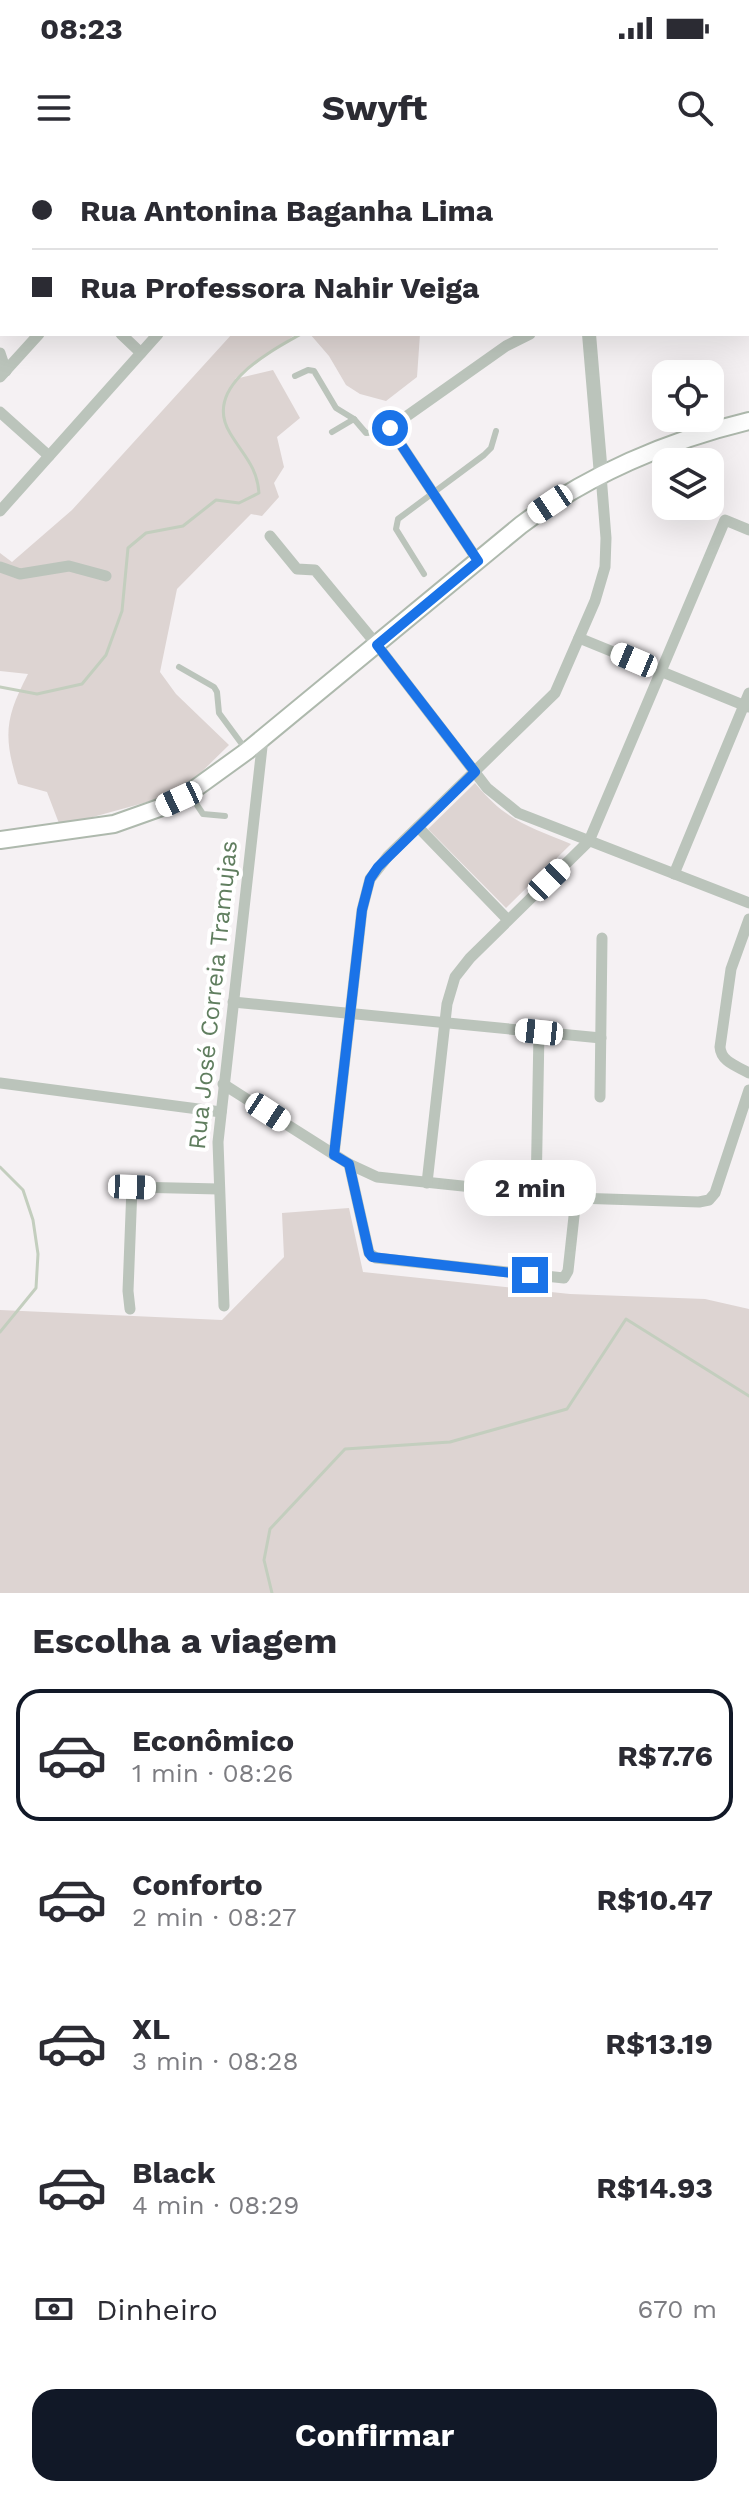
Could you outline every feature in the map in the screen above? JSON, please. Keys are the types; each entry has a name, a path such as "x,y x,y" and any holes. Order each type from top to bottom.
{"main road":[{"path":"0,840 114,824 162,807 189,793 247,751 535,514 601,475 679,443 749,421"}],"street":[{"path":"3,374 37,336"},
{"path":"123,336 141,353"},
{"path":"0,511 156,336"},
{"path":"478,561 390,428 506,346 526,336"},
{"path":"334,1155 362,910 370,879 388,856 555,693 598,592 605,567 606,538 589,336"},
{"path":"0,353 3,374"},
{"path":"0,412 49,456"},
{"path":"427,1183 444,1023 455,977 470,958 589,841 725,520 749,530"},
{"path":"270,536 297,569 315,570 496,797 518,813 749,903"},
{"path":"0,567 20,574 69,566 106,576"},
{"path":"579,638 746,707"},
{"path":"674,874 746,707 749,693"},
{"name":"Rua José Correia Tramujas","path":"224,1306 219,1189 221,1112 263,738"},
{"path":"418,827 508,920"},
{"path":"749,919 731,969 720,1047 726,1060 749,1073"},
{"path":"600,1097 602,938"},
{"path":"233,1002 601,1038"},
{"path":"536,1194 539,1032"},
{"path":"0,1083 221,1112"},
{"path":"223,1084 334,1155 377,1177 576,1198 699,1202 709,1200 715,1193 749,1090"},
{"path":"349,1164 369,1253 376,1258 564,1278 568,1271 576,1198"},
{"path":"130,1309 132,1187 219,1189"}],"lane":[{"path":"295,376 308,370 314,371 336,408 354,419 366,433 390,428"},
{"path":"332,432 354,419"},
{"path":"424,574 396,529 398,519 484,455 491,448 496,431"},
{"path":"179,667 214,687 219,713 247,751"},
{"path":"189,793 203,814 225,816"}],"shaded area":[{"path":"230,336 293,336 235,379 273,370 300,418 277,437 284,467 274,483 279,497 262,516 251,514 177,589 160,672 176,694 229,745 180,793 60,826 47,792 18,784 13,767 9,740 11,715 28,674 0,671 0,553 12,562 72,510"},
{"path":"312,336 420,336 417,377 386,401 360,394 346,385 329,356"},
{"path":"475,783 508,814 571,844 506,908 428,829"},
{"path":"349,1208 363,1272 570,1294 705,1299 749,1309 749,1593 0,1593 0,1310 222,1320 284,1257 282,1213"}],"waterway":[{"path":"0,687 37,694 82,684 106,655 122,611 128,548 146,533 183,526 216,500 239,503 259,493 252,468 230,433 224,416 225,401 243,373 298,336"},
{"path":"0,1167 23,1190 33,1220 38,1254 36,1288 0,1332"},
{"path":"272,1593 264,1560 270,1529 345,1449 450,1442 567,1409 626,1319 749,1396"}],"route":[{"path":"390,428 478,561 377,645 475,772 388,856 370,879 362,910 334,1155 349,1164 372,1257 530,1275"}]}
